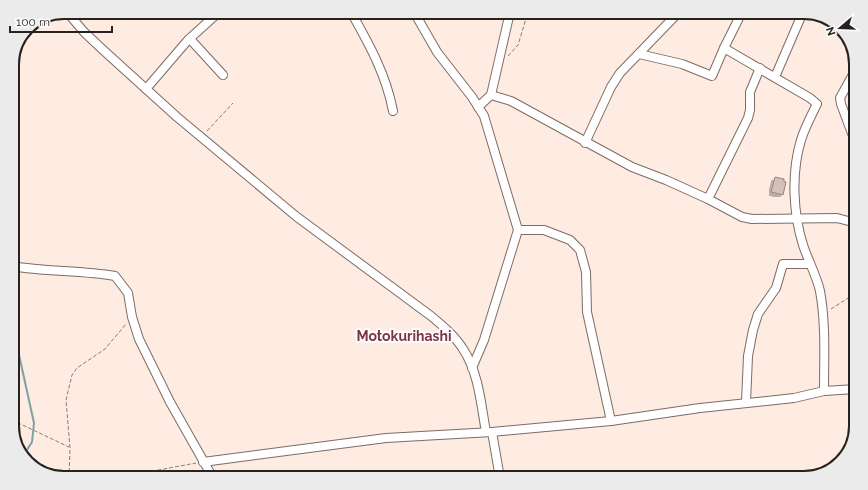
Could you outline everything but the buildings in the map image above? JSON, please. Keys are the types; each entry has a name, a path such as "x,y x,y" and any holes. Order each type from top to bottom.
{"street":[{"path":"73,19 84,32 177,118 320,235 431,316 455,338 464,350 477,383 498,471"},
{"path":"146,89 190,39 211,19"},
{"path":"355,19 375,56 393,111"},
{"path":"418,19 437,52 484,116 518,230 484,340 472,368"},
{"path":"478,107 491,95 508,19"},
{"path":"586,142 611,87 620,73 672,19"},
{"path":"639,54 682,64 712,76 738,19"},
{"path":"774,77 799,19"},
{"path":"190,39 222,75"},
{"path":"724,48 810,98 817,104 801,140 796,162 796,195 797,218 809,264 819,289 823,313 824,392"},
{"path":"708,199 748,118 750,110 750,92 760,68"},
{"path":"849,82 840,98 849,125"},
{"path":"491,95 511,101 632,167 666,180 708,199 742,217 752,219 837,218 849,221"},
{"path":"518,230 544,230 570,240 580,250 586,272 587,312 611,421"},
{"path":"746,402 748,356 758,314 776,288 783,264 809,264"},
{"path":"19,267 115,276 128,293 132,317 142,346 170,402 209,471"},
{"path":"203,462 386,438 489,432 611,421 700,408 794,398 824,392 849,390"}],"path":[{"path":"505,60 518,45 526,19"},
{"path":"201,137 233,103"},
{"path":"823,313 849,297"},
{"path":"69,471 70,448 66,400 72,375 77,368 106,349 132,317"},
{"path":"19,423 70,448"},
{"path":"154,471 203,462"}],"waterway":[{"path":"19,355 34,423 32,442 27,451"}],"district":[{"name":"Motokurihashi","path":"404,336"}]}
